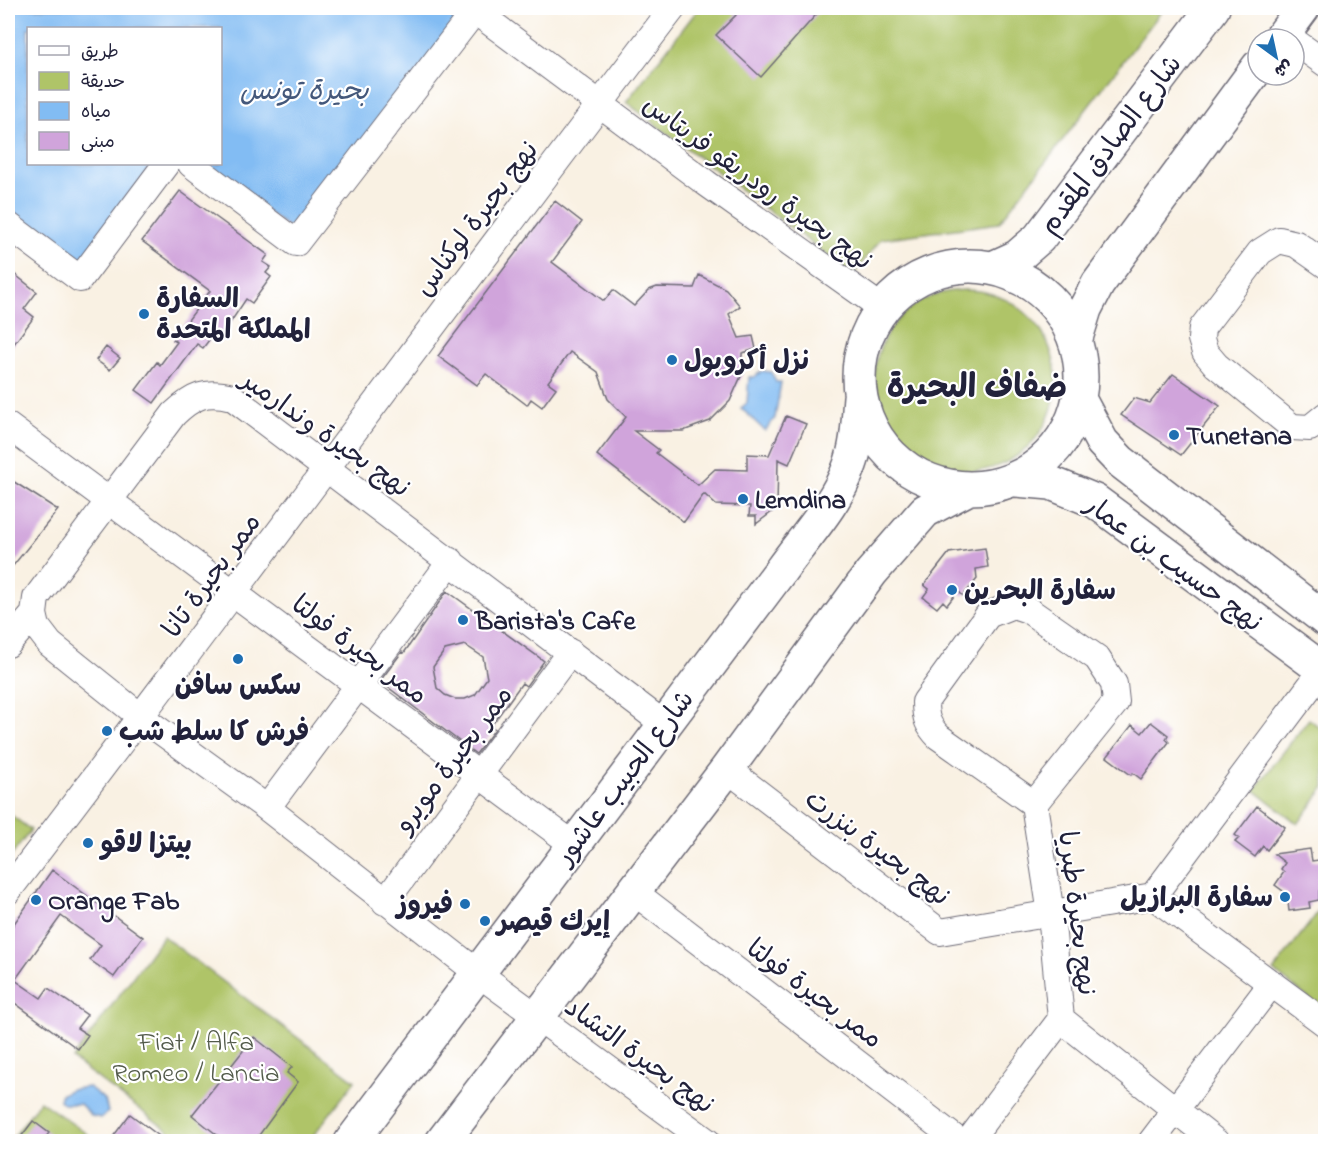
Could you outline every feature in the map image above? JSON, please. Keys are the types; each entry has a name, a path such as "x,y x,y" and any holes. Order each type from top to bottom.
{"main road":[{"name":"شارع الصادق المقدم","path":"995,267 1017,257 1039,238 1213,8"},
{"path":"1293,27 1303,8"},
{"path":"1076,339 1085,309 1098,284 1246,83"},
{"path":"442,1142 634,892 899,538 925,511 967,489 1016,480 1049,457 1072,424 1083,386 1076,339 1058,306 1030,281 995,267 953,266 913,280 882,308 861,350 860,397 869,426 886,452 909,471 937,484 967,489"},
{"name":"شارع الحبيب عاشور","path":"351,1142 781,570 838,489 850,466 856,442 860,397"},
{"name":"نهج حسيب بن عمار","path":"1079,399 1102,442 1120,461 1326,620"},
{"name":"نهج حسيب بن عمار","path":"1016,480 1051,483 1095,501 1324,669"}],"street":[{"name":"نهج بحيرة لوكناس","path":"327,466 674,8"},
{"name":"نهج بحيرة رودريقو فريتاس","path":"476,9 706,183 882,308"},
{"path":"192,165 296,243 476,9"},
{"path":"1306,51 1326,64"},
{"path":"8,225 80,279 165,165"},
{"path":"1326,265 1296,244 1280,240 1270,244 1260,252 1202,328 1201,339 1204,352 1216,365 1292,427 1310,428 1326,414"},
{"name":"نهج بحيرة وندارمير","path":"8,644 34,614 36,598 174,414 198,395 216,393 232,397 327,466 664,724"},
{"name":"ممر بحيرة فولتا","path":"8,426 574,845"},
{"name":"ممر بحيرة تانا","path":"8,891 235,594 327,466"},
{"path":"267,808 451,561"},
{"name":"نهج بحيرة طبريا","path":"968,1142 1060,1019 1051,914 1034,804 939,737 930,728 925,715 925,702 988,615 1012,605 1028,610 1097,658 1114,684 1116,693 1116,702 1034,804"},
{"path":"34,614 37,627 50,644 141,717 267,808 478,974"},
{"name":"ممر بحيرة مويرو","path":"385,902 570,652"},
{"path":"1324,669 1153,896 1326,1024"},
{"name":"نهج بحيرة بنزرت","path":"727,769 940,932 1153,896"},
{"name":"ممر بحيرة فولتا","path":"634,892 960,1142"},
{"name":"نهج بحيرة التشاد","path":"478,974 692,1137"},
{"path":"1151,1142 1272,983"},
{"path":"1060,1019 1216,1142"}],"green space":[{"path":"699,8 1164,8 999,223 881,239 853,275 626,102"},
{"path":"965,290 1000,297 1016,305 1029,317 1041,330 1049,346 1056,381 1049,416 1041,432 1029,445 1016,457 1000,465 965,472 930,465 914,457 901,445 889,432 881,416 874,381 881,346 889,330 901,317 914,305 930,297"},
{"path":"1309,719 1325,731 1325,787 1298,824 1254,790"},
{"path":"8,813 31,830 8,860"},
{"path":"1325,903 1325,1005 1323,1009 1273,971"},
{"name":"Fiat / Alfa Romeo / Lancia","path":"163,936 355,1081 309,1141 182,1141 72,1059"},
{"path":"40,1101 97,1141 10,1142"}],"water":[{"name":"بحيرة تونس","path":"8,8 471,8 295,232 203,165 222,165 222,27 27,27 27,165 155,165 77,267 8,214"},
{"path":"762,371 771,372 776,382 781,382 775,418 765,431 741,408 747,403 749,377 754,377"},
{"path":"89,1087 105,1100 108,1112 101,1118 92,1116 80,1104 63,1104 60,1100 60,1095 72,1089"}],"building":[{"path":"732,8 822,8 761,77 716,35 736,15"},
{"path":"180,191 268,255 263,262 271,267 266,273 271,277 252,303 246,299 218,341 212,336 203,348 197,344 154,403 136,390 157,362 160,365 177,342 173,340 210,291 142,241"},
{"path":"555,201 582,222 552,262 604,301 613,290 634,306 649,290 657,287 694,288 699,275 726,289 740,306 729,314 739,338 753,336 756,349 742,353 742,374 730,401 710,421 683,431 634,431 659,450 656,453 698,485 715,469 747,470 747,454 769,455 786,416 806,424 789,464 778,459 777,508 756,524 756,516 749,516 750,506 716,505 704,494 684,522 597,455 626,417 608,399 598,372 570,352 548,382 556,388 542,407 531,399 527,405 486,374 477,385 438,356"},
{"path":"8,269 37,292 24,309 34,317 8,352"},
{"path":"106,347 120,358 110,370 96,360"},
{"name":"Tunetana","path":"1173,374 1220,406 1181,455 1121,415 1134,398 1150,403"},
{"path":"8,478 58,510 8,572"},
{"path":"985,548 988,567 976,569 977,579 963,596 958,591 947,605 943,601 937,608 923,597 929,589 924,585 949,553"},
{"path":"447,591 544,661 526,686 522,683 491,726 495,729 476,754 380,681 402,652 404,653","holes":["465,645 483,657 487,678 475,695 465,699 455,699 445,695 437,688 433,667 445,650"]},
{"path":"1151,722 1168,735 1166,739 1169,742 1141,779 1133,773 1131,775 1107,757 1132,725 1142,733"},
{"path":"1257,806 1285,827 1267,850 1263,846 1255,857 1235,842 1239,838 1235,835"},
{"path":"1310,849 1312,861 1326,859 1326,890 1319,891 1319,900 1309,902 1310,908 1289,911 1287,894 1275,885 1284,872 1281,869 1285,863 1274,854"},
{"path":"52,870 143,937 114,977 90,960 101,945 61,916 15,980 41,998 48,988 87,1015 77,1028 88,1035 78,1049 8,998 8,932"},
{"path":"254,1037 292,1067 287,1073 298,1082 254,1142 226,1142 192,1115"},
{"path":"130,1114 167,1142 109,1142"},
{"path":"33,1121 49,1133 42,1142 17,1142"}],"place":[{"name":"السفارة المملكة المتحدة","path":"144,314"},
{"name":"نزل أكروبول","path":"672,360"},
{"name":"Tunetana","path":"1174,435"},
{"name":"Lemdina","path":"743,499"},
{"name":"سفارة البحرين","path":"952,590"},
{"name":"Barista's Cafe","path":"463,620"},
{"name":"سكس سافن","path":"238,659"},
{"name":"فرش كا سلط شب","path":"107,731"},
{"name":"بيتزا لاقو","path":"88,843"},
{"name":"سفارة البرازيل","path":"1285,897"},
{"name":"Orange Fab","path":"36,900"},
{"name":"فيروز","path":"465,904"},
{"name":"إيرك قيصر","path":"485,921"}],"district":[{"name":"ضفاف البحيرة","path":"977,385"}]}
